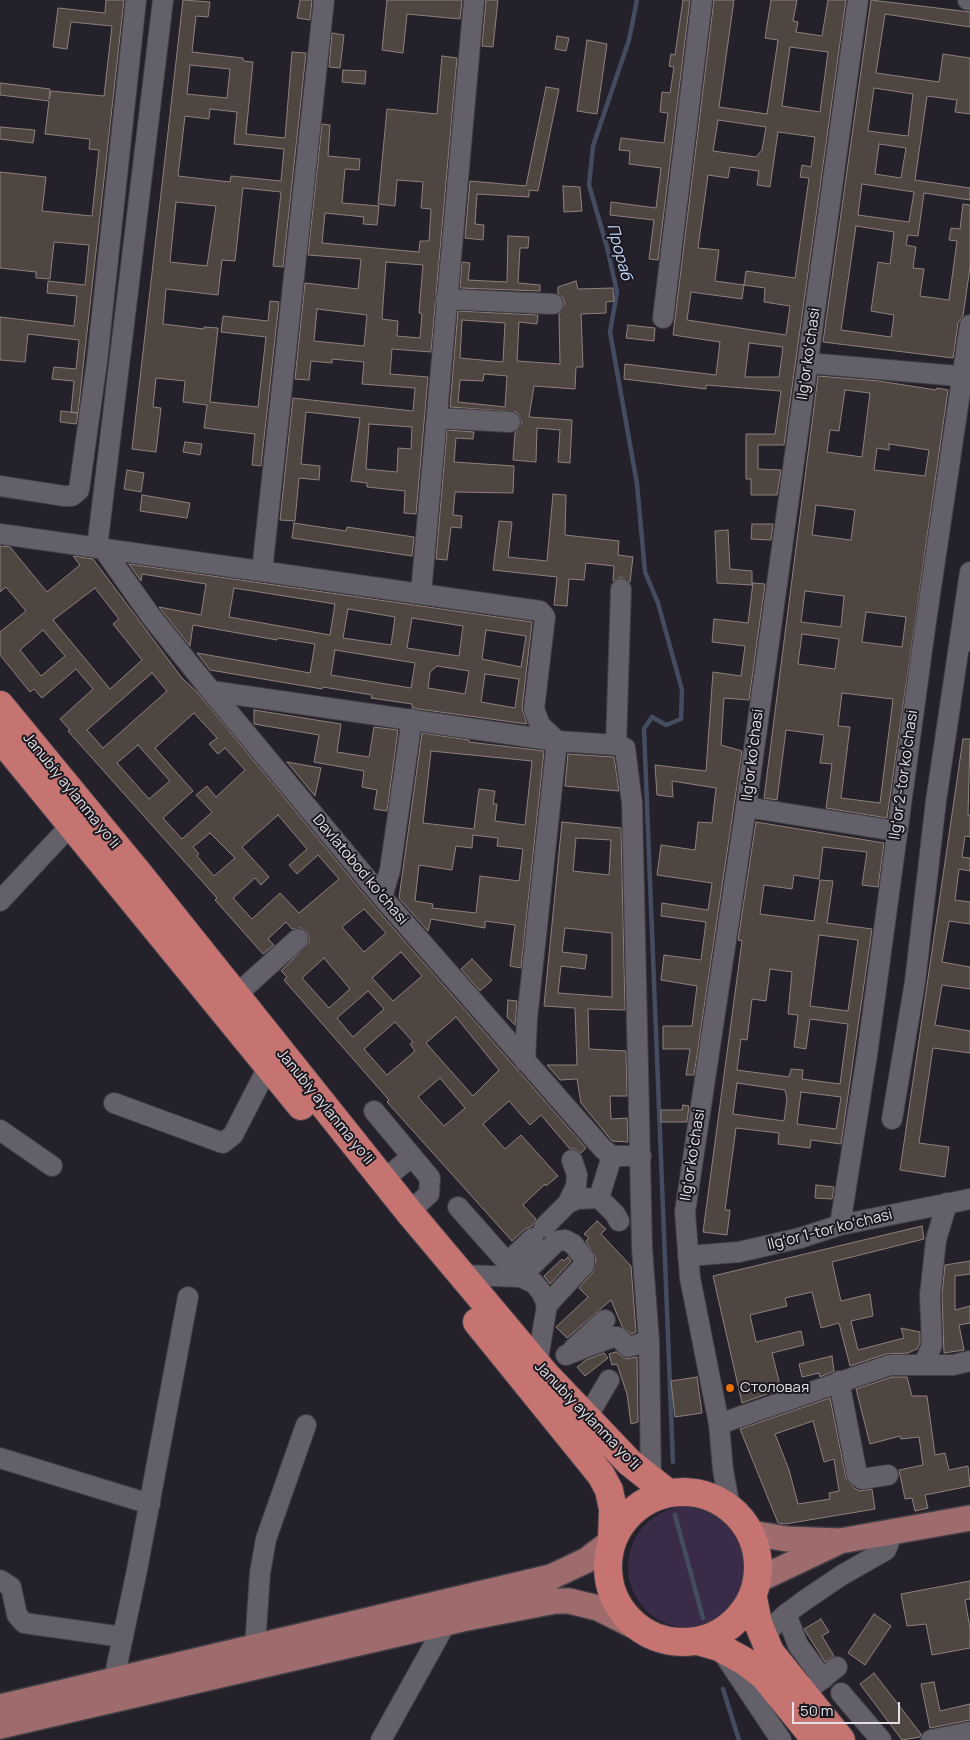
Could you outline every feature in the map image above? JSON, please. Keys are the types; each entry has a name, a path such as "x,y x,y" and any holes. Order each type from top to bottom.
{"highway":[{"name":"Janubiy aylanma yoʻli","path":"0,705 236,995 409,1212 542,1370 629,1462 659,1486"},
{"name":"Janubiy aylanma yoʻli","path":"0,738 601,1475 609,1490 613,1509 612,1540"},
{"path":"816,1740 764,1676 746,1662 709,1644 677,1642 656,1638 638,1628 624,1614 614,1598 608,1569 612,1540 621,1524 634,1510 650,1499 659,1486 701,1494 716,1499 730,1508 742,1520 751,1534 758,1556 755,1589 763,1636 770,1652 821,1680 841,1740"},
{"path":"709,1644 744,1613 755,1589"}],"main road":[{"path":"751,1534 787,1539 840,1541 970,1518"},
{"path":"0,1707 114,1678 551,1577 586,1560 612,1540"},
{"path":"755,1589 840,1541"},
{"path":"0,1726 446,1623 555,1601 569,1601 598,1608 638,1628"}],"street":[{"path":"0,486 64,496 72,496 79,490 97,361 136,0"},
{"path":"100,549 118,366 163,0"},
{"path":"262,570 324,0"},
{"path":"421,593 474,0"},
{"path":"663,318 702,0"},
{"name":"Ilgʻor koʻchasi","path":"730,1508 723,1470 719,1424 690,1278 685,1212 746,807 858,0"},
{"path":"446,299 553,304"},
{"name":"Ilgʻor 2-tor koʻchasi","path":"840,1225 866,1055 896,831 966,376 970,325"},
{"path":"97,361 118,366"},
{"path":"808,363 966,376"},
{"path":"437,418 510,422"},
{"path":"0,534 262,570 540,612 545,617 534,709 540,725 557,741"},
{"name":"Davlatobod koʻchasi","path":"100,549 211,691 382,897 602,1149 612,1156"},
{"path":"892,1120 915,982 936,801 965,640 970,572"},
{"path":"616,745 621,589"},
{"path":"211,691 557,741 616,745 625,748 632,803 642,1248 659,1486"},
{"path":"382,897 390,870 412,719"},
{"path":"525,1061 527,1019 557,741"},
{"path":"746,807 896,831"},
{"path":"0,901 71,825"},
{"path":"236,995 298,939"},
{"path":"114,1102 223,1143 233,1135 268,1067"},
{"path":"374,1111 430,1178 431,1188 426,1198 409,1212"},
{"path":"0,1130 52,1166"},
{"path":"384,1180 412,1156"},
{"path":"599,1198 612,1156 641,1156"},
{"path":"514,1270 538,1233 568,1203 576,1186 577,1175 572,1160"},
{"path":"568,1203 577,1199 599,1198 615,1214 619,1221"},
{"name":"Ilgʻor 1-tor koʻchasi","path":"688,1256 739,1252 800,1238 840,1225 970,1199"},
{"path":"924,1364 932,1345 930,1295 936,1240 947,1203"},
{"path":"458,1207 514,1270 534,1283 542,1293 547,1306 542,1370"},
{"path":"462,1275 514,1270 557,1241 565,1240 573,1244 584,1258 584,1265 547,1306"},
{"path":"114,1678 150,1504 188,1296"},
{"path":"542,1370 566,1355 605,1320"},
{"path":"566,1355 613,1337 618,1337 628,1347 649,1341"},
{"path":"719,1424 890,1365 953,1365 970,1361"},
{"path":"586,1418 609,1380"},
{"path":"840,1381 856,1475 862,1479 888,1475"},
{"path":"254,1646 260,1573 266,1539 306,1425"},
{"path":"0,1458 150,1504"},
{"path":"763,1636 786,1614 842,1575 886,1550 889,1542 887,1534"},
{"path":"0,1580 11,1587 17,1615 24,1623 123,1637"},
{"path":"786,1614 798,1645 821,1680"},
{"path":"381,1740 446,1623"},
{"path":"709,1644 781,1740"},
{"path":"841,1693 881,1740"},
{"path":"931,1740 970,1732"}],"shaded area":[{"path":"689,1506 712,1510 732,1524 746,1544 750,1567 746,1590 732,1610 712,1624 689,1628 666,1624 646,1610 632,1590 628,1567 632,1544 646,1524 666,1510"}],"building":[{"path":"106,0 124,0 78,413 71,412 74,381 52,379 54,367 76,369 79,340 28,334 25,362 0,360 0,317 74,326 77,296 47,293 48,281 85,285 89,245 54,242 50,279 36,278 36,272 0,268 0,172 46,177 42,211 92,216 99,150 89,149 90,139 45,134 49,101 0,95 0,83 50,89 49,99 51,91 104,96 112,26 71,22 67,49 53,47 58,8 105,13"},
{"path":"183,0 210,2 208,17 196,16 192,52 243,58 243,61 253,62 246,134 285,138 292,52 306,53 283,267 273,266 281,192 243,188 235,261 222,260 218,295 166,289 163,324 204,329 204,327 218,328 210,402 258,407 266,337 221,332 223,316 268,321 270,301 279,302 261,466 252,465 255,434 204,428 207,405 183,402 185,381 156,378 153,407 161,408 156,452 132,449","holes":["190,65 230,69 227,98 187,94","210,109 237,112 234,144 284,149 281,181 231,176 230,182 178,176 185,116 209,119","176,202 216,206 207,266 170,262"]},
{"path":"300,0 312,0 310,20 297,18"},
{"path":"387,0 462,0 460,19 407,14 403,53 382,50"},
{"path":"486,0 498,0 493,47 482,46"},
{"path":"683,0 690,0 658,260 649,259 654,220 610,215 611,202 656,208 661,168 629,164 630,151 619,150 621,138 664,143 668,113 660,112 662,92 670,93 674,67 669,66 671,54 675,55"},
{"path":"714,0 734,0 719,107 767,114 778,40 765,38 771,0 797,0 793,21 798,22 796,32 822,36 828,0 846,0 784,445 758,445 758,469 781,470 777,495 751,495 751,479 746,479 746,434 775,434 781,391 706,385 706,389 624,379 625,364 716,375 720,342 673,335","holes":["790,47 828,52 820,112 782,106","718,120 766,127 762,150 756,157 713,151","778,132 815,137 811,167 802,165 800,177 809,178 795,278 746,271 744,285 715,281 719,250 698,248 708,175 728,178 730,167 759,171 757,185 770,187","744,285 765,288 764,302 790,306 786,335 687,320 691,292 742,299","749,343 783,347 779,377 745,377"]},
{"path":"871,0 970,12 970,27 885,14 876,73 939,82 943,54 970,58 970,114 955,112 957,100 927,96 915,180 970,188 970,200 924,193 918,236 908,235 906,245 916,247 913,268 924,269 920,296 949,300 957,241 949,240 951,228 960,229 963,204 970,205 970,267 963,316 958,323 953,358 823,342","holes":["874,88 913,94 908,136 868,131","879,144 906,148 901,178 875,174","862,184 914,192 909,222 858,215","856,226 894,232 890,264 878,262 871,311 894,315 891,337 841,330"]},
{"path":"332,33 344,35 340,68 329,67"},
{"path":"557,36 569,38 566,51 555,49"},
{"path":"587,40 607,44 597,114 577,111"},
{"path":"442,56 457,58 431,352 392,349 390,374 428,377 416,514 404,513 405,491 367,487 367,483 351,481 360,418 306,412 301,464 320,466 319,480 299,478 295,521 280,520 293,398 413,411 415,388 362,384 364,362 332,359 332,363 311,361 309,380 295,379 305,283 358,289 361,259 308,255 322,124 330,125 328,156 360,159 359,170 345,169 342,203 379,206 377,225 363,224 364,217 325,213 322,243 419,252 420,241 429,241 431,209 421,208 423,182 397,180 395,206 378,204 387,109 437,114","holes":["386,262 423,265 419,313 422,314 420,338 397,336 398,321 382,319","317,309 367,315 364,346 314,341","369,424 412,427 411,449 398,448 397,472 366,469"]},
{"path":"343,70 366,71 365,84 342,82"},
{"path":"546,87 559,89 538,191 529,190 529,197 477,194 475,224 484,225 483,240 465,238 470,181 526,186"},
{"path":"0,127 35,130 33,143 0,139"},
{"path":"563,186 580,187 582,211 564,212"},
{"path":"508,236 529,237 528,248 520,248 518,283 540,285 540,291 460,288 462,262 470,263 468,280 507,282"},
{"path":"576,281 578,289 613,288 614,301 606,302 606,313 581,314 583,367 576,367 575,389 534,386 529,417 572,420 570,463 558,462 560,430 537,428 536,462 513,460 515,433 522,423 517,412 450,407 458,311 538,315 537,324 519,322 517,361 560,364 559,314 565,304 563,298 558,294 558,287","holes":["462,320 505,323 503,362 460,358","484,374 507,376 505,407 458,402 460,380 483,381"]},
{"path":"628,325 655,328 654,341 626,338"},
{"path":"818,376 879,381 936,390 937,388 948,390 887,818 826,808 832,764 820,763 824,735 786,730 777,800 764,798","holes":["845,390 870,393 862,457 827,452 830,430 839,431","889,444 929,450 925,476 874,470 877,448 889,450","816,505 855,510 851,540 812,535","805,591 844,596 841,627 801,622","866,612 906,617 902,647 862,642","802,634 839,639 835,669 798,664","842,693 893,699 880,803 841,798 850,727 838,726"]},
{"path":"61,411 78,413 76,424 60,422"},
{"path":"447,430 474,432 473,439 456,438 454,462 514,466 513,493 455,492 453,515 462,516 461,528 451,527 447,560 436,559"},
{"path":"185,442 202,444 200,455 183,452"},
{"path":"127,470 144,473 141,492 124,489"},
{"path":"553,494 566,495 565,535 619,541 618,555 633,557 630,582 621,577 613,581 614,566 586,563 584,580 569,579 567,606 554,605 557,577 493,570 499,521 512,522 508,557 547,561"},
{"path":"142,495 190,503 187,518 140,511"},
{"path":"294,523 346,531 347,527 414,537 412,556 292,538"},
{"path":"752,524 773,524 771,540 751,539"},
{"path":"728,530 730,569 752,571 752,585 717,583 715,531"},
{"path":"0,546 10,547 47,592 80,565 73,556 93,559 182,678 197,692 373,905 586,1148 581,1153 575,1149 570,1149 541,1115 530,1125 509,1101 483,1124 505,1149 521,1135 558,1176 546,1186 545,1184 523,1205 536,1219 532,1226 525,1229 512,1241 387,1102 389,1100 284,980 287,977 281,971 309,943 309,936 306,931 301,928 292,929 286,922 268,939 274,945 263,954 215,900 217,898 68,731 70,730 60,719 93,689 76,669 42,698 34,689 30,692 0,655 0,632 26,611 6,587 0,592","holes":["95,588 119,619 113,624 142,660 110,689 53,620","43,630 65,656 41,676 20,650","152,673 167,691 103,748 87,730","194,713 217,738 209,744 218,754 225,748 245,770 216,797 207,786 196,795 212,812 182,839 163,818 193,791 155,748","138,745 170,781 149,799 117,763","278,815 307,849 289,865 297,874 318,855 339,879 299,913 280,893 252,919 233,898 255,878 261,885 269,877 242,847","210,833 235,858 214,876 197,856 199,854 193,847","364,909 386,933 364,952 342,927","401,952 422,976 393,1001 372,978","324,958 350,989 329,1008 302,978","368,991 384,1009 353,1037 337,1018","456,1017 499,1070 473,1096 426,1043","395,1022 413,1042 410,1044 415,1051 387,1075 364,1049","440,1078 465,1108 444,1126 418,1097"]},
{"path":"129,564 532,622 522,708 527,724 418,709 412,707 412,704 371,698 372,695 323,687 322,689 210,670 197,653 310,673 315,644 278,638 277,640 193,625 190,646 159,607 201,615 206,584 142,574 141,581","holes":["234,588 335,604 330,635 229,617","348,609 395,617 391,645 343,638","412,618 463,626 459,656 407,648","486,630 526,636 521,667 482,659","335,650 415,663 411,688 331,675","437,666 469,671 465,694 428,688 430,672","485,674 519,679 515,708 481,702"]},
{"path":"753,583 765,584 749,700 724,698 721,745 742,751 694,1075 686,1075 690,1049 663,1049 663,1026 692,1026 697,986 661,980 664,955 701,960 706,922 661,916 662,903 708,910 712,883 657,875 661,845 695,850 698,822 712,823 716,788 672,781 673,797 657,795 655,765 706,771 713,672 741,676 745,646 712,642 714,619 748,623"},
{"path":"254,710 341,724 337,752 369,757 374,727 398,730 387,811 374,809 377,790 362,787 364,771 314,762 319,735 254,724"},
{"path":"422,733 469,740 469,742 544,751 521,968 510,966 515,925 485,921 485,928 431,919 428,931 399,898","holes":["431,751 532,761 525,825 495,821 497,804 493,804 495,791 479,789 474,829 423,823","473,835 498,838 497,846 523,849 519,881 480,876 476,913 432,908 433,904 415,901 419,865 452,870 456,846 472,848"]},
{"path":"963,739 970,739 968,815 970,815 970,837 965,836 962,857 970,858 970,871 959,869 955,900 970,902 970,924 949,921 942,962 970,967 970,989 942,985 935,1025 970,1031 970,1053 933,1048 919,1143 949,1147 945,1177 900,1170"},
{"path":"568,754 614,757 619,791 565,786"},
{"path":"287,762 321,768 315,796 305,784"},
{"path":"562,822 621,828 625,1010 588,1009 589,1049 626,1051 627,1096 610,1096 611,1119 627,1118 628,1142 612,1141 581,1103 577,1079 560,1080 547,1065 577,1065 575,1008 544,1006","holes":["576,838 611,840 609,875 573,871","565,928 612,933 612,997 558,993 561,966 585,969 587,955 562,952"]},
{"path":"756,822 884,843 878,887 862,885 867,852 823,847 819,879 794,875 792,889 764,885 760,914 814,921 820,880 833,881 827,923 872,929 841,1144 811,1140 810,1148 778,1144 779,1133 736,1128 725,1210 730,1210 727,1235 703,1232 742,941 738,940","holes":["819,935 858,940 848,1011 810,1006","770,969 792,972 788,1014 798,1015 794,1047 806,1049 810,1019 848,1024 840,1084 802,1079 803,1070 791,1069 789,1077 737,1070 741,1039 747,1040 752,999 766,1001","737,1083 785,1090 787,1099 784,1121 733,1114","801,1092 841,1097 836,1129 797,1124"]},
{"path":"472,959 492,980 480,991 461,969"},
{"path":"508,1000 517,1001 515,1025 507,1017"},
{"path":"683,1105 689,1106 687,1122 661,1122 661,1110 682,1110"},
{"path":"816,1185 834,1187 832,1199 815,1198"},
{"path":"597,1221 606,1229 601,1234 631,1266 636,1332 631,1334 622,1326 611,1300 567,1338 556,1327 588,1297 579,1288 593,1272 596,1258 586,1241 589,1238 584,1234"},
{"path":"922,1226 924,1239 832,1262 841,1301 870,1294 873,1316 851,1321 858,1350 904,1338 901,1328 920,1332 920,1343 917,1349 908,1353 886,1354 850,1366 839,1323 821,1328 812,1292 785,1298 787,1306 750,1315 756,1342 801,1331 804,1345 772,1353 781,1389 742,1403 713,1276"},
{"path":"568,1257 571,1261 550,1284 544,1276 562,1259 564,1261"},
{"path":"970,1261 970,1274 955,1276 955,1310 970,1306 970,1323 959,1325 964,1350 944,1353 942,1295 945,1265"},
{"path":"616,1352 626,1359 637,1357 638,1422 631,1424 627,1394 617,1364 612,1365 609,1354"},
{"path":"604,1353 608,1358 585,1376 577,1367 586,1360"},
{"path":"832,1356 834,1371 820,1377 819,1373 802,1377 799,1364"},
{"path":"697,1377 702,1413 675,1417 671,1381"},
{"path":"892,1377 907,1377 912,1396 927,1396 935,1455 945,1453 949,1470 968,1466 970,1486 925,1495 928,1508 915,1511 912,1498 905,1499 899,1470 923,1465 919,1437 901,1439 900,1436 870,1444 856,1389"},
{"path":"830,1398 846,1478 859,1491 872,1489 875,1509 785,1524 778,1523 740,1429","holes":["813,1421 824,1462 834,1459 839,1491 829,1493 830,1499 798,1504 789,1470 775,1434"]},
{"path":"970,1581 970,1599 965,1600 970,1628 970,1648 932,1655 926,1624 907,1626 901,1594"},
{"path":"874,1614 891,1626 865,1665 848,1653"},
{"path":"821,1619 829,1632 822,1636 834,1656 825,1662 804,1629"},
{"path":"874,1673 921,1734 920,1737 902,1740 860,1684"},
{"path":"934,1682 940,1711 970,1704 970,1720 930,1728 921,1684"}],"waterway":[{"name":"Прораб","path":"637,0 629,40 593,146 589,185 607,247 617,292 610,332 637,484 645,572 658,603 682,690 681,719 666,725 652,717 644,729 673,1462"},
{"path":"675,1515 703,1618"},
{"path":"723,1689 739,1740"}],"place":[{"name":"Столовая","path":"730,1388"}]}
